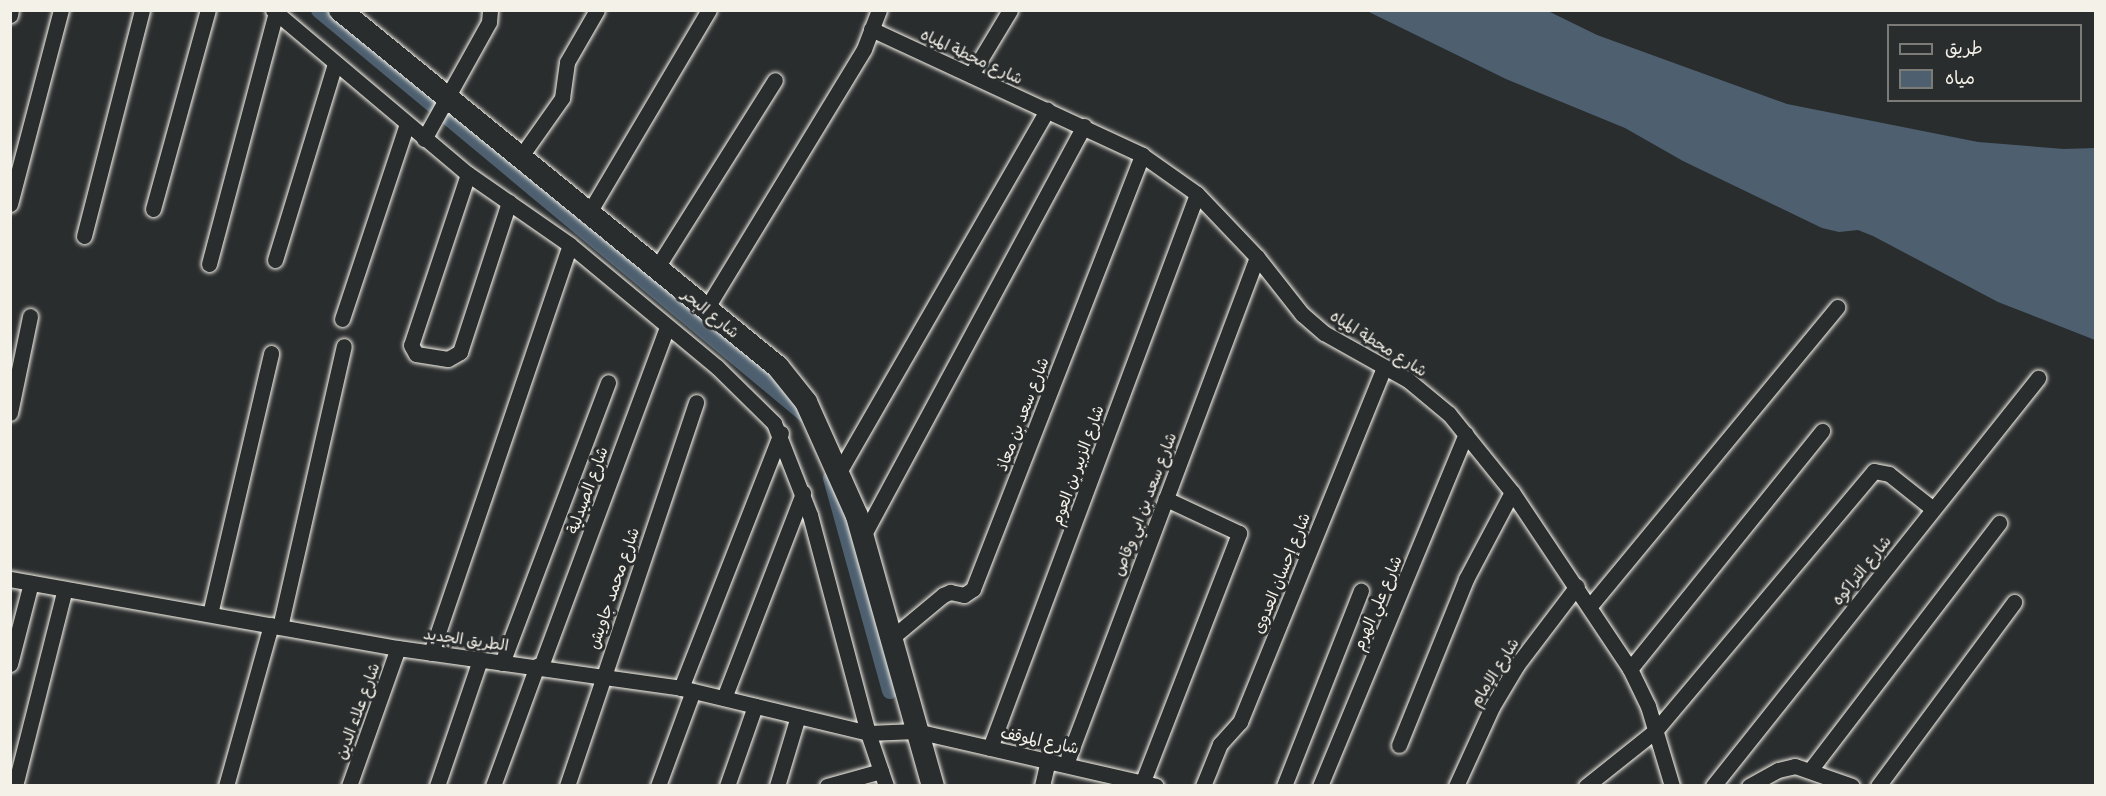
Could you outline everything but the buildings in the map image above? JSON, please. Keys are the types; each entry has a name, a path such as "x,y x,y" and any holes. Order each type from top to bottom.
{"street":[{"path":"10,15 12,10"},
{"path":"10,204 61,10"},
{"path":"84,236 142,10"},
{"path":"153,208 208,10"},
{"name":"شارع البحر","path":"340,10 587,216 778,367 806,402 839,472 862,538 915,731 933,786"},
{"path":"424,139 489,22 490,10"},
{"path":"519,159 562,98 567,62 597,10"},
{"path":"587,216 709,10"},
{"path":"706,309 864,49 879,10"},
{"path":"971,75 1010,10"},
{"path":"209,264 275,12 424,139 468,174 570,245 717,367 781,433 802,493 868,733 884,778 827,786"},
{"name":"شارع محطة المياه","path":"871,29 1084,126 1142,155 1197,194 1257,257 1302,314 1324,333 1429,396 1466,434 1512,492 1577,586 1630,669 1645,697 1672,786"},
{"path":"275,260 335,64"},
{"path":"656,269 775,80"},
{"path":"839,472 1047,110"},
{"path":"342,319 407,124"},
{"path":"862,538 1084,126"},
{"name":"شارع سعد بن معاذ","path":"889,640 943,595 950,592 964,595 973,589 1142,155"},
{"path":"468,174 411,345 416,354 448,359 460,352 509,202"},
{"name":"شارع الزبير بن العوم","path":"990,748 1197,194"},
{"path":"431,652 570,245"},
{"name":"شارع سعد بن ابي وقاص","path":"1066,764 1257,257"},
{"path":"1590,606 1837,308"},
{"path":"10,413 30,316"},
{"name":"شارع الصيدلية","path":"493,786 667,327"},
{"path":"226,786 276,626 344,346"},
{"path":"210,614 271,353"},
{"name":"شارع إحسان العدوى","path":"1203,786 1220,744 1240,722 1384,368"},
{"name":"شارع التراكوه","path":"1713,786 2038,378"},
{"path":"502,663 608,382"},
{"name":"شارع محمد جاويش","path":"567,786 696,402"},
{"path":"1630,669 1822,431"},
{"path":"658,786 687,689 781,433"},
{"name":"شارع علي الهرم","path":"1320,786 1466,434"},
{"path":"1586,786 1655,731 1874,471 1889,474 1933,509"},
{"path":"1399,745 1466,579 1512,492"},
{"path":"723,698 802,493"},
{"path":"1151,784 1239,532 1166,499"},
{"path":"1811,769 1999,523"},
{"name":"الطريق الجديد","path":"10,579 398,648 539,666 687,689 868,733 915,731"},
{"path":"10,664 31,583"},
{"name":"شارع الإمام","path":"1456,786 1492,707 1517,665 1577,586"},
{"path":"15,786 65,589"},
{"path":"1284,786 1361,591"},
{"path":"1878,786 2014,602"},
{"name":"شارع علاء الدين","path":"349,786 398,648"},
{"path":"437,786 480,660"},
{"path":"727,786 755,706"},
{"path":"777,786 798,716"},
{"name":"شارع الموقف","path":"915,731 1066,764 1117,781 1151,784"},
{"path":"1042,786 1048,760"},
{"path":"1749,786 1786,768 1811,769 1840,784"}],"water":[{"path":"1367,11 1548,11 1597,35 1787,104 1978,142 2064,149 2095,148 2095,340 1998,302 1873,236 1858,230 1839,232 1822,228 1683,161 1625,128 1506,79"}],"waterway":[{"path":"319,10 814,422"},
{"path":"831,478 890,691"}]}
